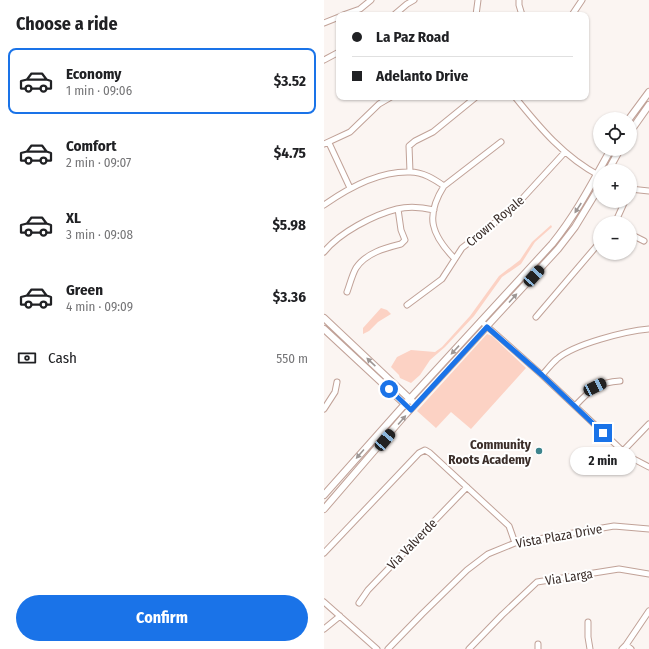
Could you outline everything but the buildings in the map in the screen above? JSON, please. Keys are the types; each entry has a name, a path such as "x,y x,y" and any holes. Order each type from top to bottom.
{"main road":[{"path":"634,112 649,92"},
{"path":"637,122 649,106"},
{"path":"324,495 561,232 593,184"},
{"path":"324,509 413,407 576,227 593,198"},
{"path":"324,318 410,399 413,407"},
{"path":"324,329 405,404 413,407"}],"street":[{"path":"352,12 360,9 371,0"},
{"path":"397,12 405,2 414,0"},
{"path":"476,12 478,0"},
{"path":"519,0 521,12"},
{"path":"574,12 582,0"},
{"path":"324,22 336,18"},
{"path":"324,60 336,54"},
{"path":"350,188 326,143 350,132 379,104 386,100"},
{"path":"410,172 409,146 415,141 433,132 472,100"},
{"path":"517,100 541,129 565,152 593,171"},
{"path":"454,258 437,237 433,220 438,195 444,186 501,142"},
{"name":"Crown Royale","path":"408,305 442,279 454,258 467,242 506,214 521,200 565,152"},
{"path":"324,205 350,188 390,175 410,172 422,174 434,178 444,186"},
{"path":"637,190 649,191"},
{"path":"324,252 343,235 364,222 383,213 398,209 423,207 434,210"},
{"path":"347,292 355,269 367,257 373,253 404,242 398,209"},
{"path":"637,238 644,241"},
{"path":"536,317 593,250"},
{"path":"481,321 542,375 623,451 635,461 649,467"},
{"path":"542,375 557,358 575,348 638,330 649,329"},
{"path":"575,406 595,387 610,382 620,381"},
{"path":"324,409 335,392 337,382"},
{"path":"623,451 649,424"},
{"path":"324,553 419,454 425,450 509,526 515,543"},
{"name":"Via Valverde","path":"359,603 368,590 467,487"},
{"name":"Vista Plaza Drive","path":"388,649 467,570 488,554 515,543 614,526 649,529"},
{"name":"Via Larga","path":"469,649 537,582 619,569 649,574"},
{"path":"324,602 377,649"},
{"path":"631,649 624,647 649,611"},
{"path":"324,629 340,616"},
{"path":"588,622 590,649"}],"shaded area":[{"path":"551,225 552,227 535,242 521,264 502,277 474,316 445,347 430,360 420,375 411,383 400,378 391,367 397,357 411,350 435,352 442,347 470,316 499,276 520,260 532,242"},
{"path":"381,308 387,310 391,314 363,334 363,328"},
{"path":"487,334 492,336 526,368 471,429 451,412 436,428 417,411"}],"place":[{"name":"Community Roots Academy","path":"539,451"}],"route":[{"path":"389,389 411,410 487,327 542,375 603,433"}]}
